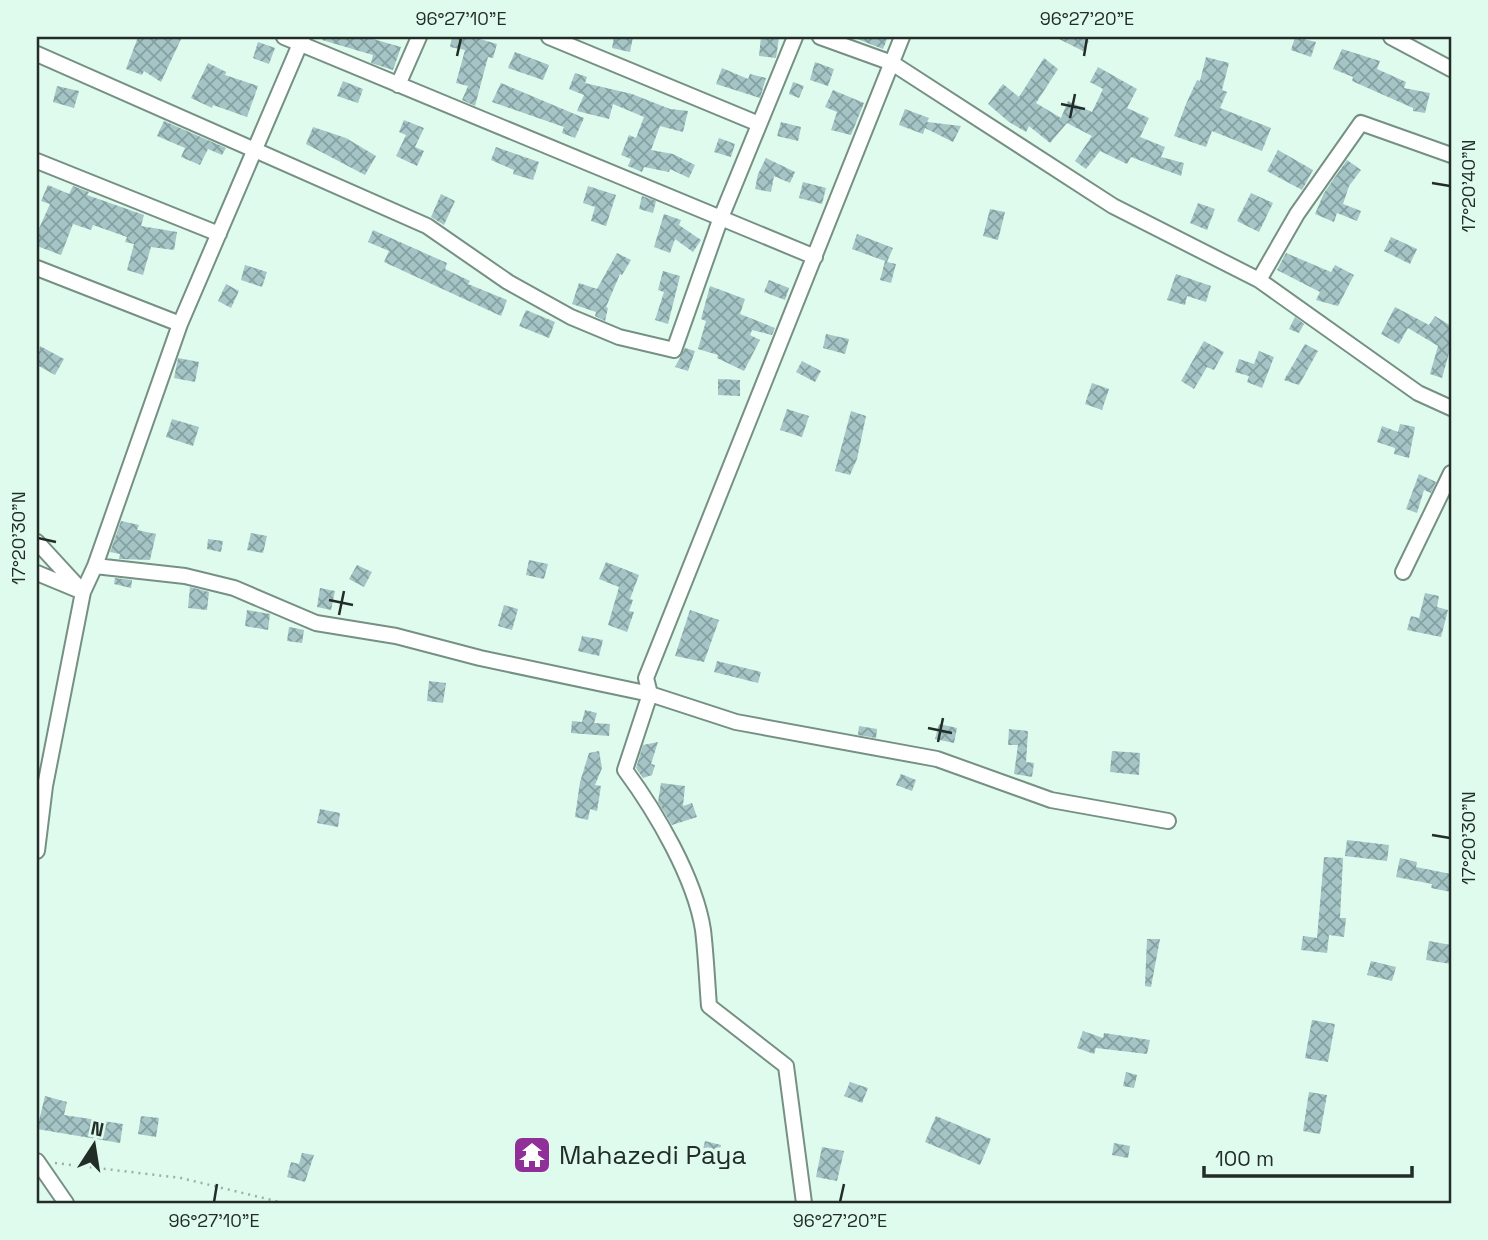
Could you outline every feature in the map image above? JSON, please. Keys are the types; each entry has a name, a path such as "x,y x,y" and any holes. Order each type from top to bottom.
{"street":[{"path":"284,37 301,40 398,85 815,257"},
{"path":"398,85 419,37"},
{"path":"549,37 760,124"},
{"path":"37,54 256,148 427,226 508,282 570,317 619,337 674,350 720,220 795,37"},
{"path":"820,37 892,64 1113,206 1259,280 1418,393 1451,408"},
{"path":"804,1203 786,1066 709,1006 702,927 682,868 656,812 625,770 650,694 646,678 902,37"},
{"path":"1391,37 1451,69"},
{"path":"37,851 41,785 83,592 95,566 180,324 301,40"},
{"path":"1259,280 1297,214 1362,123 1451,155"},
{"path":"37,160 219,234"},
{"path":"37,268 180,324"},
{"path":"1403,572 1451,473"},
{"path":"37,542 83,592"},
{"path":"95,566 185,576 234,588 316,624 396,636 480,658 650,694 736,722 937,759 1051,800 1168,821"},
{"path":"37,573 83,592"},
{"path":"37,1161 66,1203"}],"path":[{"path":"37,1161 181,1178 284,1203"}],"building":[{"path":"138,37 182,37 161,82 144,71 142,75 126,69"},
{"path":"323,37 366,37 401,47 393,70 371,63 373,55 322,40"},
{"path":"452,37 473,37 497,44 493,58 488,57 475,106 462,100 468,86 456,83 465,50 450,47"},
{"path":"614,37 633,37 630,52 612,48"},
{"path":"761,37 779,38 776,58 759,56"},
{"path":"852,37 888,37 883,49"},
{"path":"1055,37 1082,37 1089,41 1083,51"},
{"path":"1295,37 1316,42 1311,57 1291,50"},
{"path":"258,42 275,48 269,64 253,58"},
{"path":"1342,49 1380,61 1377,69 1406,82 1404,88 1430,93 1425,113 1413,111 1413,108 1352,81 1353,77 1333,69"},
{"path":"515,52 549,65 543,80 508,68"},
{"path":"1206,57 1229,63 1222,90 1227,92 1220,108 1271,128 1262,151 1212,131 1206,147 1174,136 1197,80 1200,81"},
{"path":"1044,58 1058,69 1036,103 1061,118 1068,101 1092,112 1103,89 1090,82 1098,67 1137,89 1127,108 1149,118 1140,137 1165,147 1161,157 1184,163 1181,176 1131,157 1127,164 1100,151 1086,169 1075,161 1092,136 1067,123 1050,143 1029,126 1026,132 1009,122 988,104 1003,84 1019,97"},
{"path":"815,62 834,69 828,86 810,80"},
{"path":"208,63 226,72 225,75 258,86 247,117 213,105 212,108 191,98"},
{"path":"722,68 748,79 750,74 766,78 760,98 716,84"},
{"path":"575,73 587,77 585,83 632,94 670,109 688,111 683,132 660,126 651,150 673,154 695,165 689,178 670,169 669,172 644,167 642,172 628,166 631,159 621,155 629,135 636,138 644,117 613,104 609,119 577,111 584,95 569,89"},
{"path":"343,81 363,89 358,103 337,96"},
{"path":"793,82 804,86 799,98 789,94"},
{"path":"501,83 584,118 575,138 562,133 564,127 492,102"},
{"path":"57,86 79,91 74,108 53,102"},
{"path":"833,90 864,103 851,135 831,130 837,112 825,107"},
{"path":"905,109 929,118 927,122 961,126 953,142 925,128 923,134 899,125"},
{"path":"404,120 424,128 415,147 424,151 417,166 396,156 406,135 399,132"},
{"path":"164,121 226,148 222,155 208,149 200,165 181,157 185,148 157,136"},
{"path":"781,122 801,127 798,141 777,136"},
{"path":"313,127 346,138 376,156 365,175 306,144"},
{"path":"719,138 735,144 731,157 714,152"},
{"path":"496,147 539,162 533,180 513,174 514,170 491,160"},
{"path":"1278,150 1313,170 1302,190 1267,171"},
{"path":"766,158 795,172 790,183 774,176 771,192 755,189 758,174"},
{"path":"1347,160 1361,170 1349,186 1343,204 1361,211 1357,221 1337,213 1334,222 1315,214 1324,193"},
{"path":"803,182 826,188 822,204 799,198"},
{"path":"48,185 69,194 73,186 89,192 87,195 144,215 141,226 177,232 174,250 151,247 143,275 127,270 134,244 125,242 127,237 93,225 91,230 73,224 61,255 37,246 37,233 50,204 41,201"},
{"path":"588,186 616,195 606,226 591,221 595,207 583,203"},
{"path":"1251,193 1273,203 1259,232 1237,221"},
{"path":"441,194 455,201 444,225 431,217"},
{"path":"642,196 656,201 653,213 639,209"},
{"path":"1198,203 1215,209 1207,230 1190,223"},
{"path":"990,209 1005,212 998,240 983,236"},
{"path":"664,214 681,220 679,225 701,240 693,252 675,239 670,253 654,247"},
{"path":"373,230 447,263 445,269 470,281 468,284 507,300 501,316 384,262 389,251 368,242"},
{"path":"857,234 893,248 887,262 896,264 891,283 880,280 885,261 852,249"},
{"path":"1391,237 1417,249 1410,264 1384,251"},
{"path":"617,253 631,260 622,275 620,274 606,307 605,321 595,316 596,312 572,304 579,283 597,289"},
{"path":"1286,253 1331,272 1335,265 1354,275 1338,306 1316,300 1320,292 1277,270"},
{"path":"245,265 267,272 262,287 241,280"},
{"path":"663,271 680,276 668,324 655,320 664,292 658,290"},
{"path":"1176,274 1211,286 1206,302 1187,296 1185,305 1167,300"},
{"path":"769,280 789,288 785,300 764,292"},
{"path":"226,284 239,291 231,308 218,301"},
{"path":"710,286 745,299 740,314 775,328 772,335 752,330 750,335 760,340 744,371 717,358 718,355 698,349 706,321 701,319"},
{"path":"1395,307 1429,325 1435,316 1451,326 1451,346 1442,378 1430,374 1438,346 1408,328 1399,344 1381,334"},
{"path":"526,310 555,322 549,338 519,326"},
{"path":"1295,317 1304,324 1299,333 1289,329"},
{"path":"826,334 849,339 845,354 823,348"},
{"path":"1204,341 1224,352 1214,370 1207,367 1194,389 1181,381"},
{"path":"1305,344 1318,351 1299,385 1284,380"},
{"path":"40,346 64,359 55,375 37,365"},
{"path":"685,348 695,351 688,371 675,367"},
{"path":"1259,351 1274,357 1262,388 1247,382 1249,376 1235,372 1239,359 1254,364"},
{"path":"178,358 199,362 195,382 174,378"},
{"path":"802,361 821,371 815,382 796,372"},
{"path":"718,379 740,380 740,396 718,395"},
{"path":"1092,383 1109,389 1102,410 1085,404"},
{"path":"787,409 809,416 802,437 780,430"},
{"path":"851,411 866,416 857,459 850,475 835,471"},
{"path":"172,419 199,427 193,446 166,437"},
{"path":"1400,424 1415,427 1409,458 1394,454 1395,448 1377,442 1382,426 1398,432"},
{"path":"1419,474 1436,482 1431,493 1424,490 1417,513 1406,509"},
{"path":"121,521 139,525 137,530 156,534 150,560 119,559 120,554 110,552"},
{"path":"251,533 267,536 263,553 247,550"},
{"path":"208,539 223,541 221,552 207,549"},
{"path":"529,560 548,564 544,579 526,575"},
{"path":"606,562 639,575 630,599 633,600 629,611 634,612 627,632 608,625 619,587 599,579"},
{"path":"357,565 372,572 364,587 349,579"},
{"path":"115,578 132,580 131,588 114,584"},
{"path":"190,587 209,592 207,610 188,608"},
{"path":"320,588 335,591 331,610 317,607"},
{"path":"1425,593 1439,596 1437,607 1448,610 1441,637 1407,630 1411,616 1419,618"},
{"path":"504,605 518,609 512,630 498,626"},
{"path":"247,610 270,614 268,630 245,626"},
{"path":"690,610 719,620 704,662 675,656"},
{"path":"289,627 304,630 302,643 287,641"},
{"path":"582,636 603,640 599,656 578,651"},
{"path":"717,661 761,672 758,683 714,672"},
{"path":"429,681 446,683 443,703 427,701"},
{"path":"585,710 597,713 594,723 610,724 609,736 571,733 572,721 582,722"},
{"path":"939,724 957,728 954,743 935,739"},
{"path":"859,726 877,729 876,738 858,735"},
{"path":"1009,729 1028,731 1026,762 1034,763 1032,777 1014,774 1018,745 1008,745"},
{"path":"658,742 651,764 655,765 652,775 643,778 636,768 643,745"},
{"path":"599,751 602,768 595,785 601,786 597,811 590,809 588,820 575,817 580,782 589,753"},
{"path":"1112,751 1140,753 1139,775 1110,772"},
{"path":"901,774 916,780 912,791 896,785"},
{"path":"661,783 685,786 683,806 692,803 697,817 672,825 658,802"},
{"path":"320,809 340,813 338,827 317,823"},
{"path":"1347,840 1389,845 1387,861 1345,856"},
{"path":"1324,857 1343,858 1340,918 1346,918 1344,937 1329,935 1327,953 1301,950 1303,936 1317,938"},
{"path":"1400,858 1417,862 1416,867 1451,874 1451,892 1431,888 1432,884 1396,877"},
{"path":"1147,939 1160,939 1151,987 1145,986"},
{"path":"1429,941 1451,945 1451,964 1426,960"},
{"path":"1371,961 1396,967 1392,981 1367,975"},
{"path":"1312,1020 1335,1024 1328,1062 1305,1058"},
{"path":"1083,1031 1103,1038 1104,1033 1150,1040 1147,1054 1096,1048 1094,1054 1077,1048"},
{"path":"1126,1072 1137,1075 1134,1088 1123,1086"},
{"path":"850,1082 868,1088 862,1103 844,1096"},
{"path":"1309,1092 1327,1095 1320,1134 1303,1131"},
{"path":"45,1096 67,1102 64,1115 123,1124 120,1143 37,1129"},
{"path":"141,1116 159,1118 156,1137 138,1134"},
{"path":"936,1116 991,1139 980,1165 925,1142"},
{"path":"705,1141 721,1145 718,1158 702,1154"},
{"path":"1114,1143 1130,1146 1128,1158 1112,1155"},
{"path":"822,1147 844,1151 837,1181 816,1177"},
{"path":"302,1153 314,1155 305,1182 287,1177 291,1162 299,1164"}],"place":[{"name":"Mahazedi Paya","path":"532,1155"}]}
